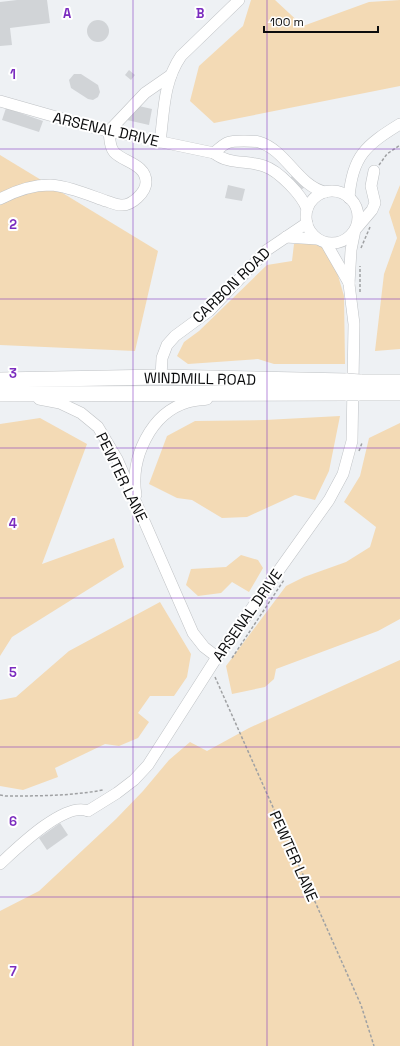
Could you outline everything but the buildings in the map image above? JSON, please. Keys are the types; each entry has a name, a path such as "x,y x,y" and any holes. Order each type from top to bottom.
{"highway":[{"name":"WINDMILL ROAD","path":"0,380 161,377 353,387 400,393"},
{"name":"WINDMILL ROAD","path":"0,394 275,394 400,382"}],"lane":[{"path":"160,142 168,81 181,56 238,0"},
{"path":"0,198 11,192 37,186 51,185 121,206 135,199 145,187 146,181 143,173 140,168 114,153 111,147 109,131 145,93 171,75"},
{"name":"ARSENAL DRIVE","path":"0,101 46,115 109,131 214,153 225,160 264,166 273,170 304,200 307,209"},
{"path":"345,196 358,158 367,147 400,124"},
{"path":"214,153 226,142 258,141 274,150 314,188 345,196 354,204 358,213 358,222 355,230"},
{"path":"273,170 284,160"},
{"path":"325,192 317,196 307,209 307,223 311,233 321,241 342,242 349,237 372,210 375,203 371,186 374,171"},
{"name":"CARBON ROAD","path":"161,377 162,358 167,345 171,340 209,311 275,244 307,223"},
{"name":"ARSENAL DRIVE","path":"0,864 20,845 52,821 71,810 82,808 88,811 118,793 134,780 148,765 217,657 329,500 343,474 352,441 354,324 350,284 351,250 355,230"},
{"name":"CARBON ROAD","path":"286,237 321,241"},
{"name":"ARSENAL DRIVE","path":"321,241 350,284"},
{"name":"PEWTER LANE","path":"150,535 136,496 134,482 141,448 158,422 173,409 187,402 208,398 275,394"},
{"name":"PEWTER LANE","path":"0,397 30,397 60,402 81,413 98,427 117,459 193,632 204,647 217,657"}],"path":[{"path":"374,171 386,154 400,145"},
{"path":"360,251 371,224"},
{"path":"360,266 360,297"},
{"path":"359,452 362,445 361,438"},
{"path":"232,658 288,574"},
{"name":"PEWTER LANE","path":"211,668 361,1005 374,1046"},
{"path":"0,795 77,795 107,789"}],"shaded area":[{"path":"251,0 275,0 303,26 369,2 400,0 400,86 214,123 190,101 199,66 243,26"},
{"path":"0,155 158,251 135,351 0,345"},
{"path":"400,185 400,349 375,351 384,274 397,238 389,212"},
{"path":"309,241 320,243 331,251 344,296 345,364 274,364 258,359 188,364 177,356 184,342 199,331 267,265 292,261 294,244"},
{"path":"340,416 329,471 315,500 295,495 247,517 222,518 192,500 177,498 149,484 167,436 195,421 265,420"},
{"path":"40,418 87,444 42,564 114,538 124,567 12,637 0,656 0,424"},
{"path":"400,423 400,619 378,631 276,669 274,679 265,687 232,694 226,666 286,586 304,577 346,562 370,547 376,527 344,502 360,476 369,438"},
{"path":"241,555 258,560 263,568 249,592 232,582 221,593 198,596 186,585 191,569 226,567"},
{"path":"160,602 191,654 187,677 174,696 150,696 138,713 149,722 138,738 119,746 105,744 55,768 58,777 23,790 0,786 0,700 16,697 69,651"},
{"path":"400,660 400,1046 0,1046 0,911 39,891 116,819 143,791 169,760 190,742 207,751 249,728"}]}
